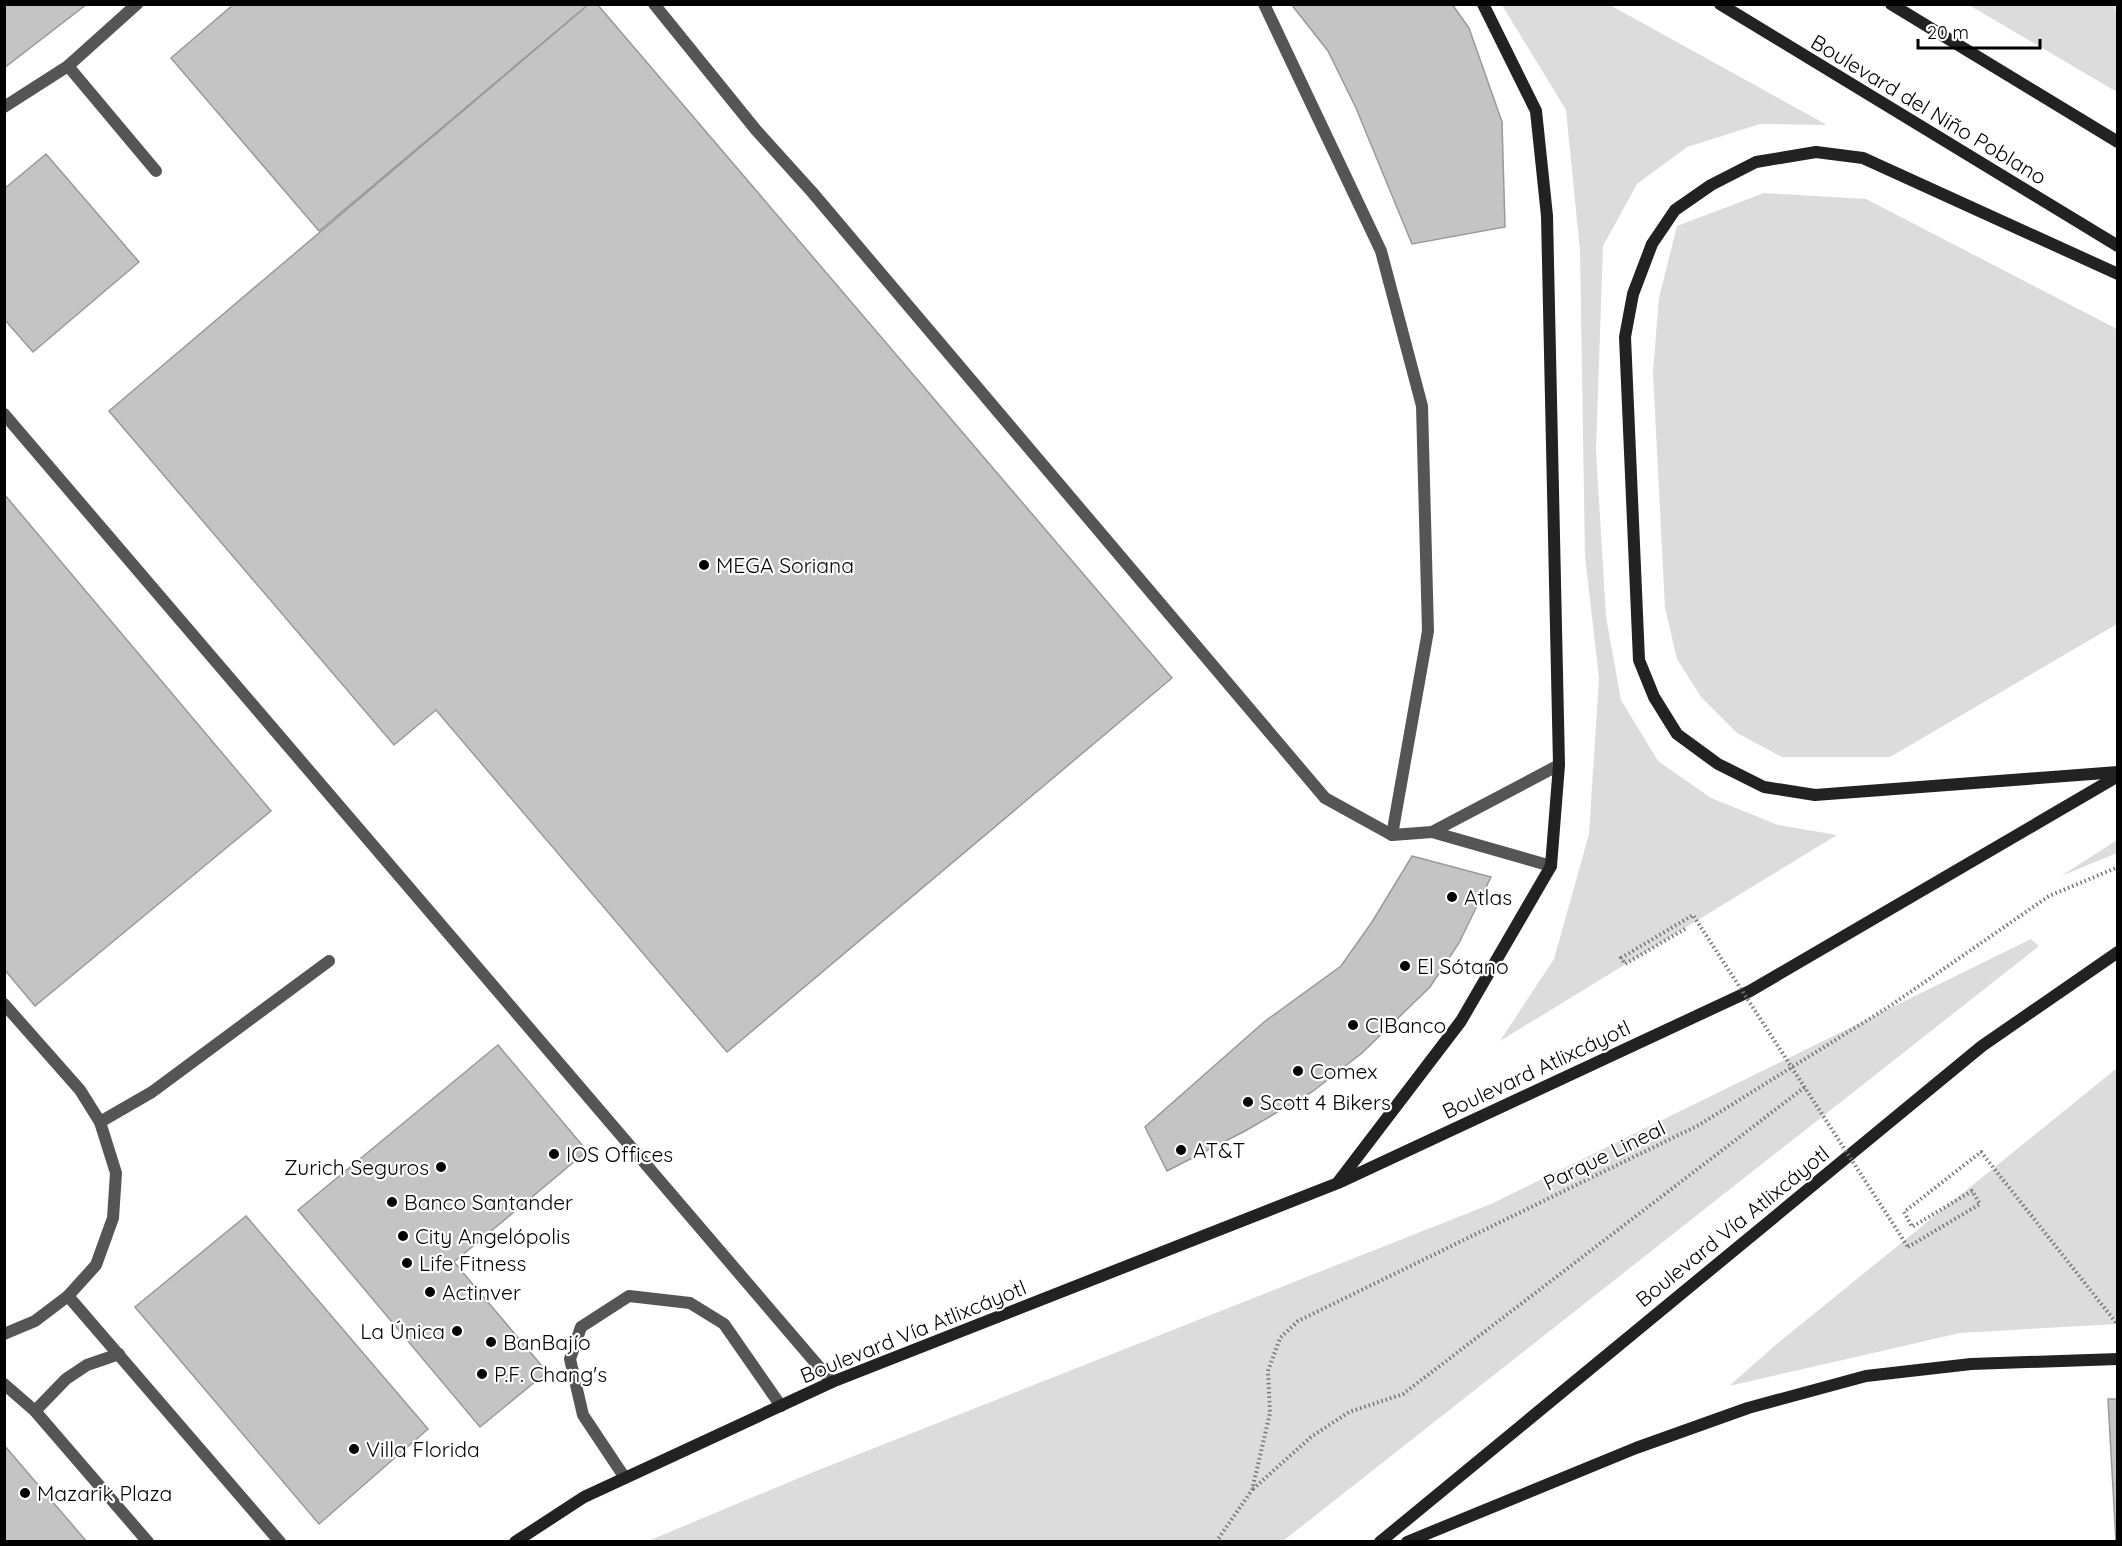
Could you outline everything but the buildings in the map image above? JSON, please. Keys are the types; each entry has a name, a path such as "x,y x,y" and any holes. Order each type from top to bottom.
{"main road":[{"path":"1338,1184 1461,1020 1551,866 1559,765 1547,216 1536,111 1483,4"},
{"name":"Boulevard del Niño Poblano","path":"1720,4 2118,246"},
{"path":"1891,4 2118,142"},
{"path":"2118,274 1863,158 1816,152 1756,162 1711,185 1675,210 1652,244 1648,254 1633,294 1625,338 1639,660 1654,697 1677,734 1718,764 1764,787 1815,795 2118,774"},
{"name":"Boulevard Atlixcáyotl","path":"1338,1184 1750,991 2118,774"},
{"name":"Boulevard Vía Atlixcáyotl","path":"1380,1542 1982,1046 2097,964 2118,952"},
{"name":"Boulevard Vía Atlixcáyotl","path":"515,1542 584,1497 832,1382 1338,1184"},
{"path":"1407,1542 1647,1444 1748,1408 1866,1376 1971,1364 2118,1359"}],"lane":[{"path":"4,107 68,66 138,4"},
{"path":"654,4 756,130 834,218 1325,798 1392,835 1432,832 1551,866"},
{"path":"1264,4 1382,251 1422,406 1428,631 1392,835"},
{"path":"68,66 156,171"},
{"path":"4,414 832,1382"},
{"path":"1432,832 1559,765"},
{"path":"100,1122 152,1092 329,961"},
{"path":"4,1004 80,1090 100,1122 116,1173 112,1218 96,1265 68,1296 35,1322 4,1334"},
{"path":"68,1296 280,1542"},
{"path":"625,1478 583,1415 570,1359 581,1327 629,1296 690,1302 724,1324 781,1406"},
{"path":"35,1411 66,1379 87,1365 119,1354"},
{"path":"4,1384 35,1411 148,1542"}],"path":[{"name":"Parque Lineal","path":"1216,1542 1252,1490 1270,1413 1268,1371 1280,1338 1298,1322 1699,1125 1890,1006 2049,896 2118,867"},
{"path":"1685,929 1625,964 1621,958 1693,915 1908,1247 1980,1204 1972,1191 1912,1227 1904,1212 1981,1152 2118,1325"},
{"path":"1252,1490 1311,1437 1349,1412 1403,1394 1805,1088"}],"shaded area":[{"path":"1502,5 1610,5 1827,125 1760,124 1687,147 1637,184 1603,246 1596,450 1606,617 1621,700 1658,761 1711,798 1778,825 1837,835 1500,1041 1554,959 1589,834 1599,678 1585,556 1580,251 1566,110"},
{"path":"1969,5 2115,5 2118,27 2117,92"},
{"path":"1764,193 1866,199 2117,329 2117,624 1890,757 1782,757 1737,733 1701,697 1677,659 1665,608 1653,372 1659,298 1677,226"},
{"path":"2117,840 2117,853 2061,876"},
{"path":"2031,939 2039,946 1283,1541 648,1541 806,1475 1491,1204"},
{"path":"2117,1068 2117,1324 1960,1333 1729,1386 1778,1343"}],"place":[{"name":"MEGA Soriana","path":"704,565"},
{"name":"Atlas","path":"1452,897"},
{"name":"El Sótano","path":"1405,966"},
{"name":"CIBanco","path":"1353,1025"},
{"name":"Comex","path":"1298,1071"},
{"name":"Scott 4 Bikers","path":"1248,1102"},
{"name":"AT&T","path":"1181,1150"},
{"name":"IOS Offices","path":"554,1154"},
{"name":"Zurich Seguros","path":"441,1167"},
{"name":"Banco Santander","path":"392,1202"},
{"name":"City Angelópolis","path":"403,1236"},
{"name":"Life Fitness","path":"407,1263"},
{"name":"Actinver","path":"430,1292"},
{"name":"La Única","path":"457,1331"},
{"name":"BanBajío","path":"491,1342"},
{"name":"P.F. Chang's","path":"482,1374"},
{"name":"Villa Florida","path":"354,1449"},
{"name":"Mazarik Plaza","path":"25,1493"}]}
